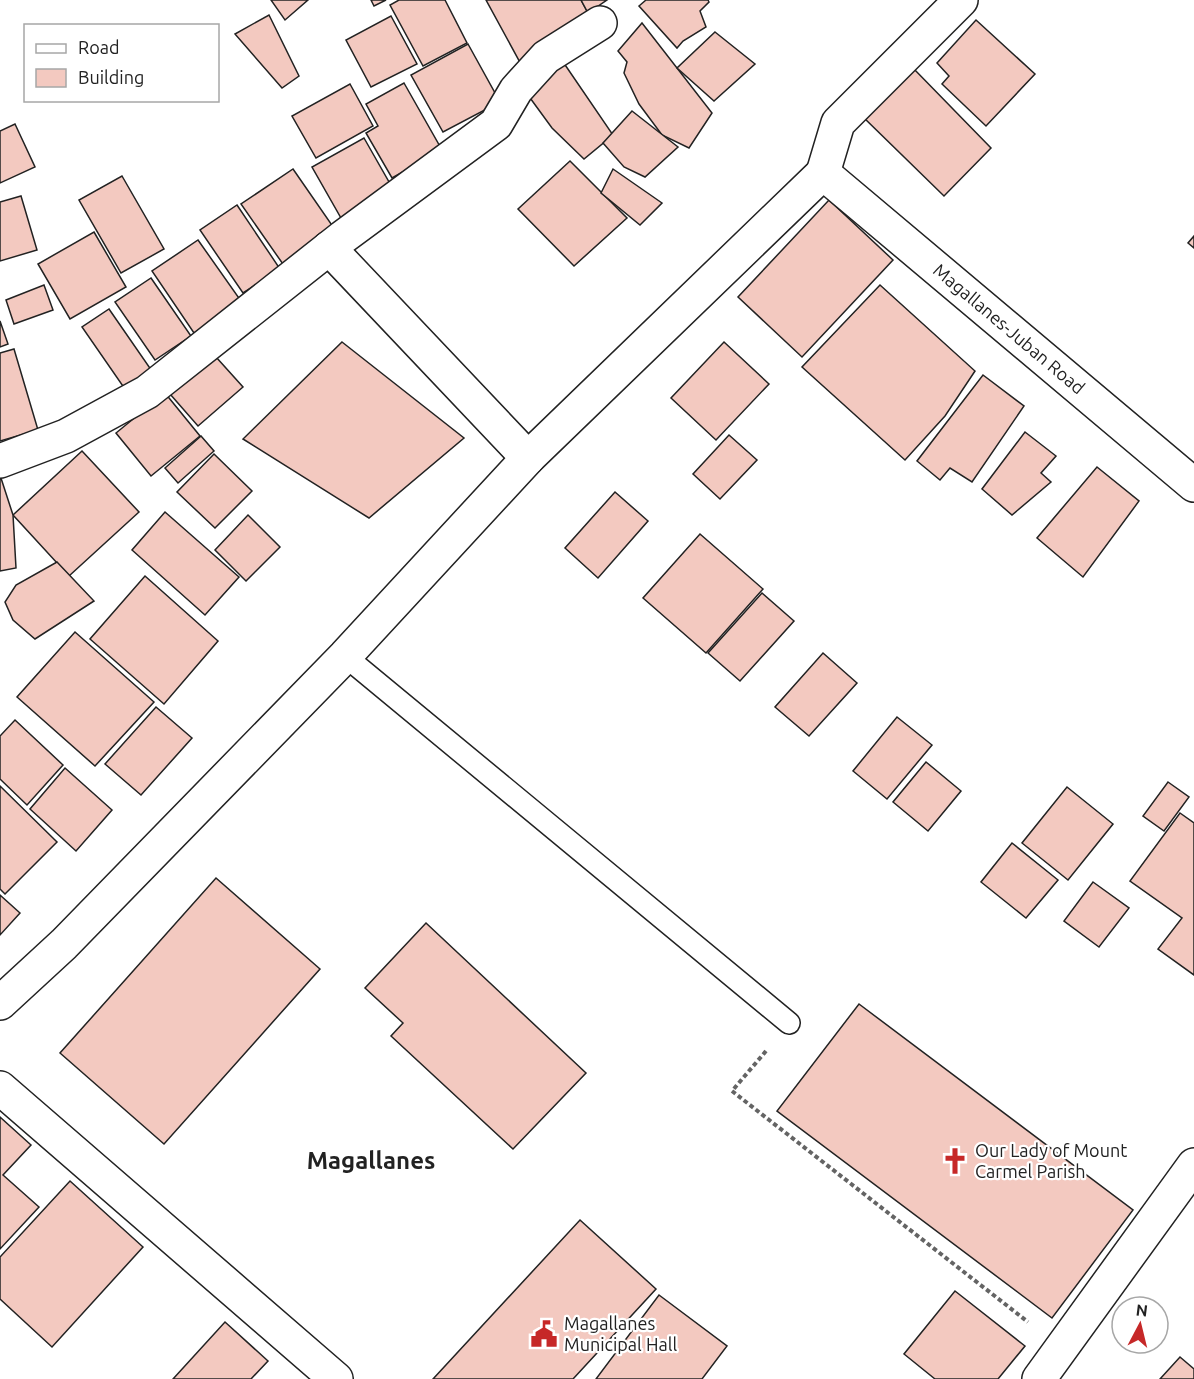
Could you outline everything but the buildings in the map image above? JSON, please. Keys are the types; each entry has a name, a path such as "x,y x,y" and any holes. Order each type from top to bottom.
{"street":[{"path":"0,1003 64,944 345,656 528,458 823,174 838,123 961,0"},
{"path":"0,461 66,436 147,392 330,248 496,124 516,90 546,57 600,23"},
{"name":"Magallanes-Juban Road","path":"823,174 1194,484"},
{"path":"330,248 528,458"},
{"path":"0,1088 336,1379"},
{"path":"1039,1379 1060,1348 1189,1182"}],"lane":[{"path":"345,656 789,1023"}],"path":[{"path":"789,1023 732,1091 1060,1348"}],"place":[{"name":"Our Lady of Mount Carmel Parish","path":"955,1161"},
{"name":"Magallanes Municipal Hall","path":"544,1334"}],"district":[{"name":"Magallanes","path":"371,1161"}]}
